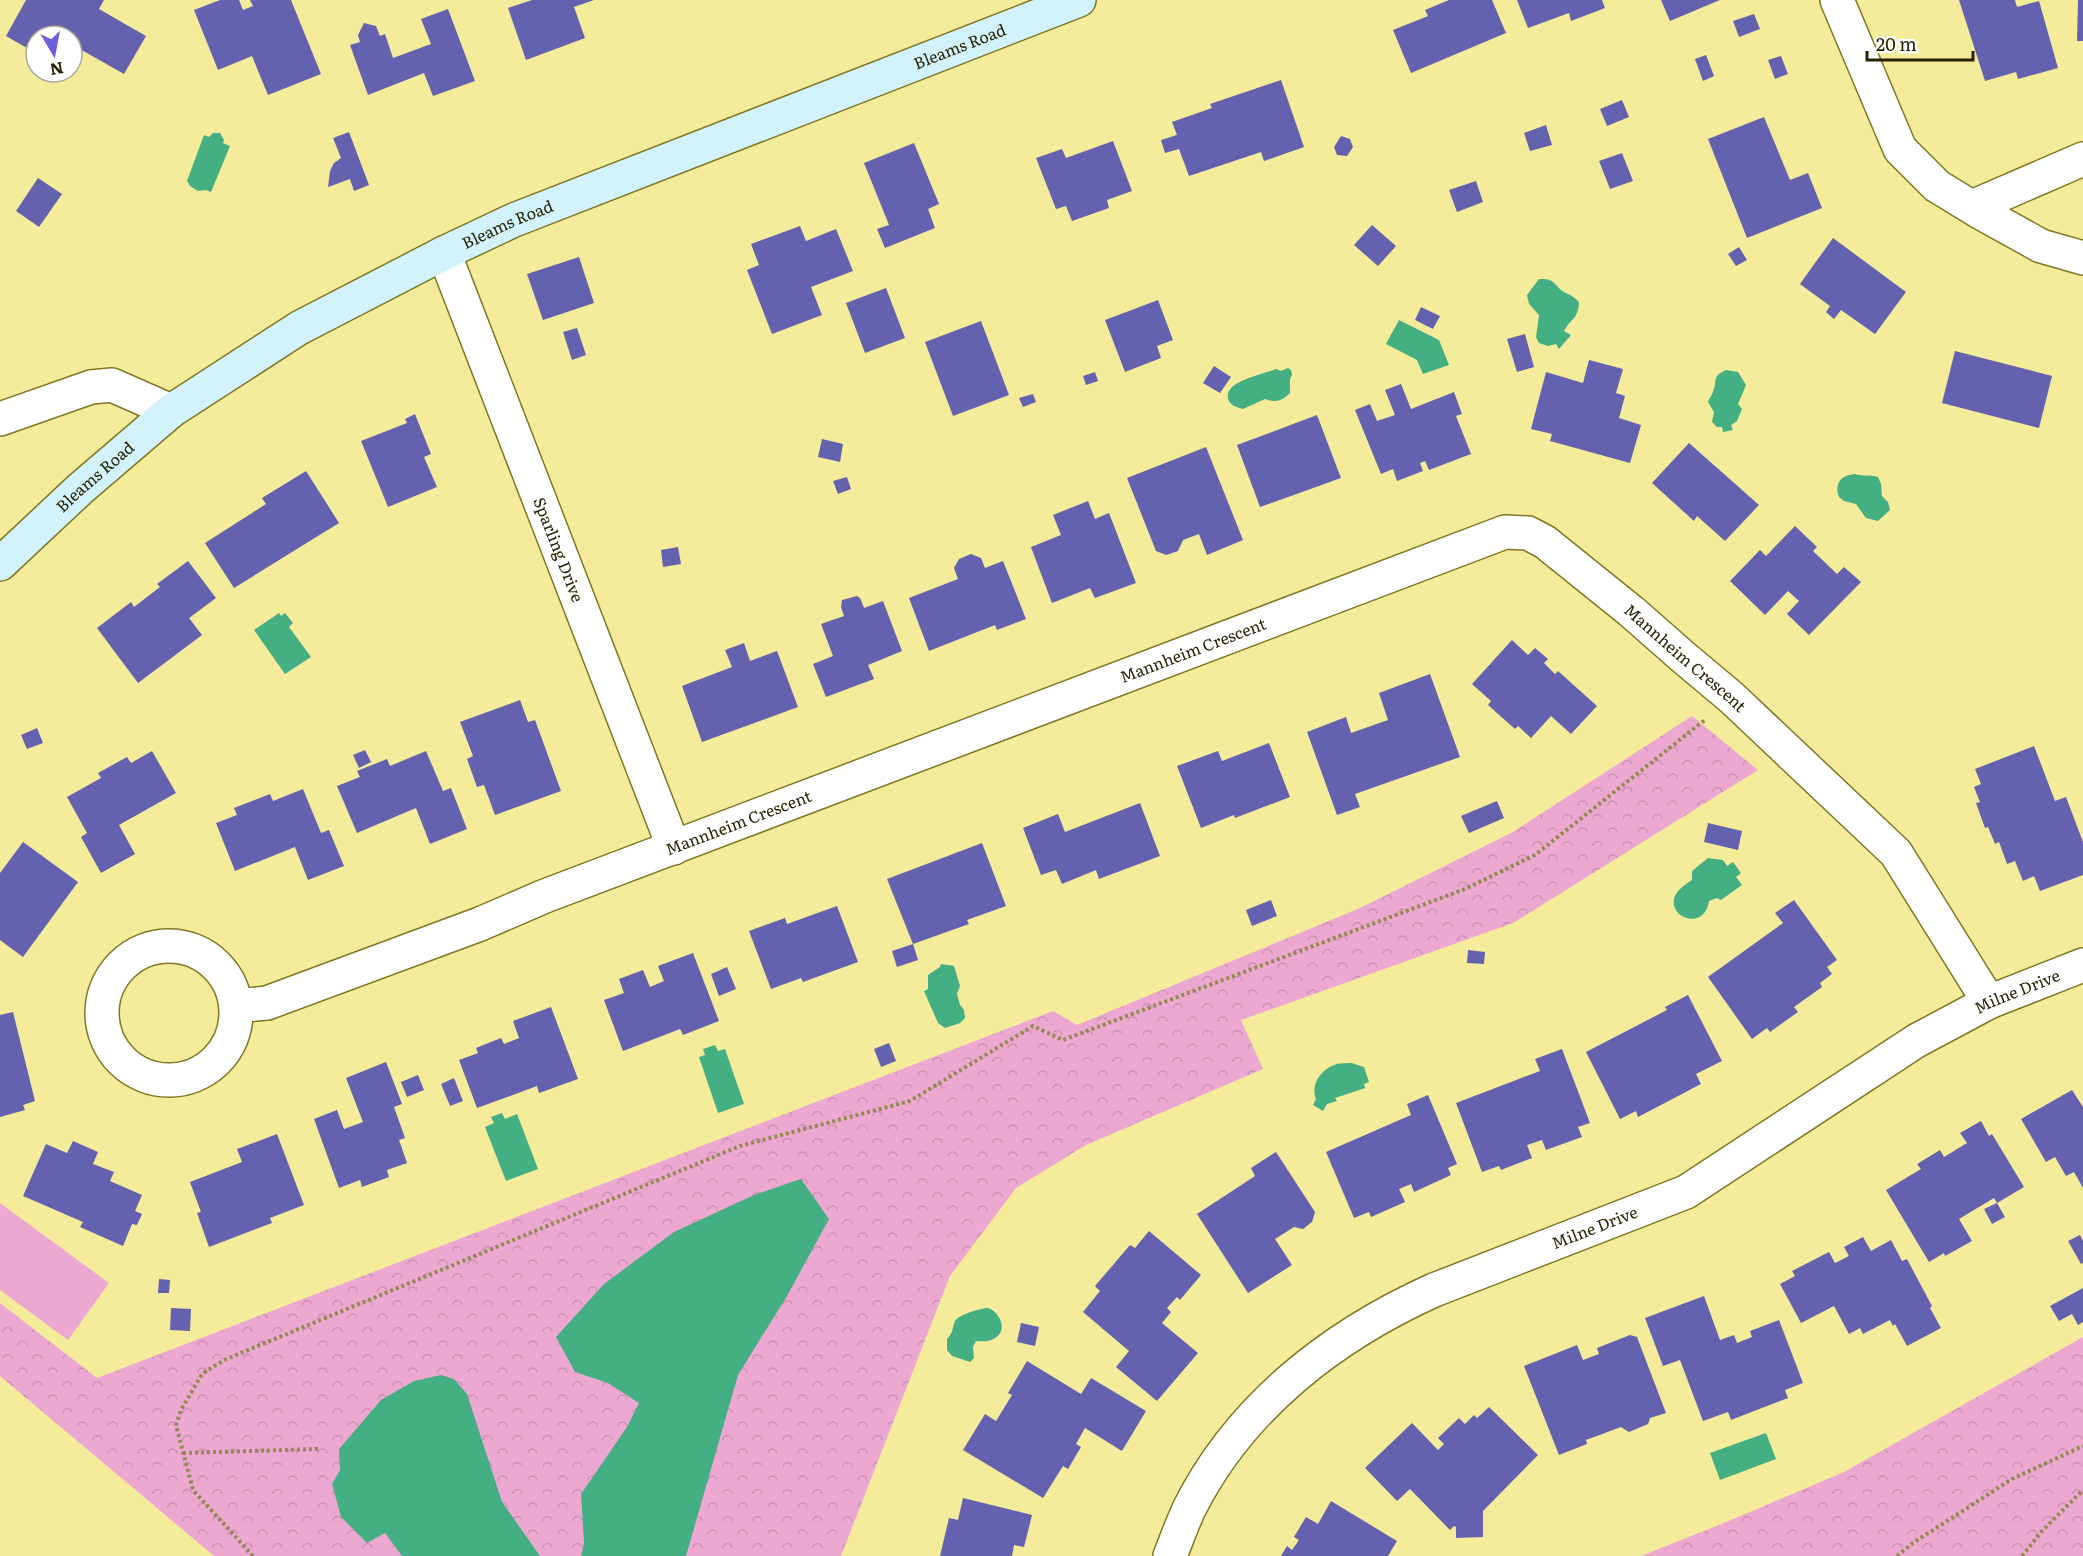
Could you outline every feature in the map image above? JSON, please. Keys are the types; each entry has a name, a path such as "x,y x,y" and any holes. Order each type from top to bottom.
{"main road":[{"name":"Bleams Road","path":"0,564 80,489 171,411 299,328 444,253 514,220 1078,0"}],"street":[{"path":"1838,0 1900,149 1937,186 1972,207 2042,246 2083,258"},
{"path":"1972,207 2083,159"},
{"name":"Sparling Drive","path":"444,253 674,848"},
{"path":"0,419 92,387 112,385 171,411"},
{"name":"Mannheim Crescent","path":"236,1006 267,1004 480,924 545,896 1505,532 1528,533 1547,544 1632,612 1732,698 1896,853 1989,1002"},
{"path":"177,946 198,952 217,965 230,984 236,1006 236,1023 231,1040 221,1056 194,1076 177,1080 144,1075 128,1066 115,1052 106,1036 102,1018 103,1002 115,973 139,953 154,947 177,946"},
{"name":"Milne Drive","path":"1170,1556 1189,1509 1218,1461 1251,1417 1283,1385 1319,1356 1403,1304 1434,1290 1686,1192 1916,1041 1989,1002 2083,965"}],"path":[{"path":"253,1556 193,1490 176,1425 181,1410 202,1374 224,1360 740,1146 910,1101 1033,1026 1063,1040 1466,889 1534,855 1732,698"},
{"path":"1897,1556 1913,1543 2012,1479 2083,1446"},
{"path":"183,1453 318,1449"},
{"path":"2022,1556 2042,1531 2083,1490"}],"green space":[{"path":"1692,716 1758,770 1513,923 1241,1020 1263,1069 1086,1145 1016,1188 950,1276 841,1556 214,1556 0,1376 0,1303 97,1378 1053,1011 1077,1025 1360,908 1513,832"},
{"path":"0,1203 109,1283 68,1340 0,1290"},
{"path":"2083,1337 2083,1556 1641,1556 1844,1472"}],"shaded area":[{"path":"213,133 220,133 224,140 223,143 230,146 211,192 198,191 187,181 204,135 209,137"},
{"path":"1539,279 1552,281 1579,302 1576,316 1564,331 1571,335 1559,349 1556,344 1548,346 1539,343 1536,337 1539,315 1529,304 1527,295"},
{"path":"1399,320 1439,340 1449,365 1423,374 1417,360 1386,344"},
{"path":"1288,368 1292,375 1290,393 1281,399 1272,401 1265,399 1243,409 1230,402 1228,392 1238,383 1276,369 1281,371"},
{"path":"1726,370 1738,372 1746,385 1738,404 1742,409 1737,421 1731,425 1733,430 1723,432 1722,427 1717,427 1712,422 1714,412 1708,402 1717,377"},
{"path":"1855,474 1878,477 1882,496 1888,502 1890,510 1878,521 1866,518 1856,504 1839,497 1837,488 1842,478"},
{"path":"279,613 281,616 285,613 293,623 289,627 311,657 285,674 254,630"},
{"path":"1708,858 1723,860 1727,866 1733,862 1741,873 1736,877 1742,885 1721,900 1717,898 1709,901 1706,911 1700,917 1687,918 1676,910 1675,896 1692,880 1692,871"},
{"path":"941,964 954,966 960,986 957,994 965,1018 960,1023 945,1028 938,1023 924,991 928,989 928,975"},
{"path":"715,1045 718,1051 725,1049 744,1104 718,1113 699,1057 705,1055 703,1049"},
{"path":"1352,1063 1364,1067 1369,1082 1364,1084 1365,1088 1335,1098 1337,1101 1327,1104 1323,1111 1313,1105 1316,1099 1316,1082 1322,1073 1337,1064"},
{"path":"502,1113 505,1119 517,1114 538,1169 506,1181 485,1127 494,1123 491,1117"},
{"path":"801,1179 829,1219 787,1296 738,1375 686,1556 581,1556 584,1543 581,1494 627,1427 639,1403 608,1383 575,1372 556,1337 604,1284 674,1232 754,1195"},
{"path":"988,1308 997,1314 1002,1324 997,1337 989,1341 976,1341 973,1347 974,1358 970,1362 952,1356 947,1350 947,1339 955,1321 965,1314"},
{"path":"441,1375 454,1379 467,1394 502,1502 540,1556 402,1556 385,1533 367,1543 341,1517 332,1484 340,1470 339,1449 381,1400 414,1381"},
{"path":"1766,1433 1776,1459 1720,1480 1710,1453"}],"building":[{"path":"26,0 104,0 99,9 146,36 124,74 84,51 84,24 24,24 24,46 6,36"},
{"path":"220,0 239,0 243,10 253,6 250,0 291,0 321,74 268,95 252,56 218,70 194,10"},
{"path":"532,0 594,0 574,7 585,38 526,60 508,8"},
{"path":"1449,0 1492,0 1506,33 1411,73 1393,30 1428,16 1425,10"},
{"path":"1517,0 1602,0 1605,8 1571,21 1569,13 1528,28"},
{"path":"1661,0 1720,0 1670,21"},
{"path":"1959,0 2015,0 2017,7 2039,1 2058,68 2018,79 2016,72 1985,81"},
{"path":"2078,0 2083,0 2083,41 2077,41"},
{"path":"448,9 475,81 433,96 424,73 368,95 350,45 360,42 358,35 364,23 376,26 380,36 385,34 393,58 431,44 421,19"},
{"path":"1754,14 1760,29 1739,37 1733,21"},
{"path":"1706,55 1714,76 1703,81 1695,59"},
{"path":"1781,56 1788,74 1775,79 1768,60"},
{"path":"1281,80 1304,147 1264,161 1261,152 1189,176 1179,149 1165,153 1161,140 1177,135 1172,122 1212,108 1210,104"},
{"path":"1622,100 1629,117 1607,126 1600,109"},
{"path":"1764,117 1790,180 1808,173 1822,208 1747,238 1708,139"},
{"path":"1546,125 1552,145 1530,151 1524,133"},
{"path":"349,132 369,185 354,191 350,179 328,187 330,171 334,163 341,158 333,138"},
{"path":"1341,136 1350,139 1353,147 1347,156 1337,155 1334,147"},
{"path":"1113,141 1132,191 1107,200 1109,208 1072,221 1066,206 1056,209 1036,158 1062,149 1066,158"},
{"path":"914,143 939,204 928,209 935,228 885,248 877,229 889,225 864,163"},
{"path":"1622,153 1633,181 1610,189 1599,161"},
{"path":"38,178 62,194 39,227 16,211"},
{"path":"1476,181 1483,202 1457,212 1449,190"},
{"path":"1372,225 1396,246 1378,266 1354,245"},
{"path":"800,226 806,241 836,229 853,271 811,287 822,315 772,334 747,270 759,265 751,244"},
{"path":"1833,238 1906,292 1875,334 1841,310 1834,319 1826,312 1830,306 1800,284"},
{"path":"1739,247 1747,260 1736,266 1728,254"},
{"path":"579,257 594,303 543,320 527,274"},
{"path":"886,288 905,338 865,353 846,303"},
{"path":"1158,300 1173,340 1157,346 1161,358 1125,372 1105,320"},
{"path":"1421,307 1440,316 1433,329 1415,320"},
{"path":"981,321 1009,395 953,416 925,342"},
{"path":"577,328 586,355 572,360 563,332"},
{"path":"1525,334 1534,367 1517,372 1507,339"},
{"path":"1955,351 2052,376 2039,428 1942,403"},
{"path":"1589,360 1623,369 1616,393 1625,396 1619,418 1641,425 1630,463 1550,441 1552,434 1531,429 1546,372 1583,383"},
{"path":"1214,366 1231,377 1220,393 1203,383"},
{"path":"1095,372 1098,381 1086,385 1083,376"},
{"path":"1401,384 1411,409 1454,392 1462,414 1456,416 1471,454 1429,470 1425,461 1420,463 1423,471 1397,481 1393,469 1381,474 1355,410 1370,404 1377,421 1395,415 1385,390"},
{"path":"1033,394 1036,402 1023,407 1019,398"},
{"path":"415,414 431,454 424,457 437,487 388,507 361,441 407,423 405,419"},
{"path":"1317,415 1341,478 1260,507 1237,445"},
{"path":"822,439 843,444 840,462 818,457"},
{"path":"1689,443 1759,505 1725,541 1697,516 1694,521 1652,483"},
{"path":"1206,447 1243,540 1207,555 1199,534 1183,540 1178,551 1166,555 1156,551 1127,478"},
{"path":"306,471 339,523 234,588 205,543 266,504 262,498"},
{"path":"847,477 851,489 838,494 833,481"},
{"path":"1088,501 1095,519 1109,513 1136,583 1095,598 1090,588 1052,603 1031,547 1061,535 1053,515"},
{"path":"1795,526 1817,547 1813,551 1837,574 1844,567 1861,582 1809,635 1787,614 1799,601 1788,591 1765,615 1730,581 1760,550 1766,556"},
{"path":"678,547 681,564 663,567 661,550"},
{"path":"971,554 981,558 985,568 1003,561 1026,619 997,630 995,625 929,651 909,598 958,579 954,568 959,559"},
{"path":"188,561 216,598 189,618 202,635 138,683 97,628 131,602 134,607 160,587 157,584"},
{"path":"857,596 864,608 883,601 902,651 868,665 874,679 826,697 813,664 833,656 821,624 844,616 841,607 842,600"},
{"path":"1512,640 1528,655 1535,648 1548,659 1544,663 1555,674 1558,671 1597,706 1571,734 1551,716 1531,738 1518,726 1515,729 1488,705 1491,701 1472,684"},
{"path":"744,643 750,661 777,651 798,707 702,742 682,686 732,667 725,650"},
{"path":"1430,674 1460,757 1355,794 1360,807 1337,815 1307,732 1346,717 1351,733 1388,720 1379,693"},
{"path":"520,700 528,722 535,720 561,791 495,815 484,785 477,787 467,759 473,756 460,722"},
{"path":"37,728 43,743 27,749 21,735"},
{"path":"1269,743 1290,797 1201,828 1177,766 1218,751 1222,761"},
{"path":"2034,746 2055,801 2066,797 2083,842 2083,875 2040,891 2034,876 2023,881 2015,861 2007,864 1999,842 1995,844 1988,827 1985,828 1976,803 1980,802 1974,787 1981,784 1975,769"},
{"path":"365,750 371,762 359,768 353,755"},
{"path":"152,751 176,793 119,825 135,854 101,873 81,837 87,833 67,797 101,778 98,773 127,757 131,763"},
{"path":"426,751 443,791 451,788 467,829 430,844 416,808 357,833 337,786 360,777 357,771 387,759 390,766"},
{"path":"303,789 321,833 329,830 344,866 308,880 295,847 235,871 216,823 237,815 234,808 270,794 273,801"},
{"path":"1497,801 1504,818 1469,833 1461,816"},
{"path":"1140,803 1160,856 1099,879 1096,870 1062,884 1056,870 1041,875 1023,828 1058,814 1065,832"},
{"path":"1708,823 1742,831 1738,850 1704,842"},
{"path":"23,842 78,882 23,957 0,940 0,873"},
{"path":"982,843 1006,906 967,920 969,924 913,944 887,879"},
{"path":"1271,900 1277,916 1252,926 1246,910"},
{"path":"1794,900 1837,960 1827,967 1832,974 1820,983 1822,987 1794,1007 1798,1012 1770,1032 1767,1028 1752,1039 1708,977 1783,923 1775,913"},
{"path":"837,906 858,962 803,982 801,978 771,989 749,931 785,918 787,924"},
{"path":"913,944 918,960 897,967 892,951"},
{"path":"1468,950 1485,952 1484,964 1467,963"},
{"path":"693,953 719,1021 683,1035 680,1029 623,1051 604,1000 624,993 619,979 643,970 650,987 664,981 658,966"},
{"path":"727,967 736,989 719,996 711,974"},
{"path":"1688,995 1722,1061 1696,1074 1701,1084 1638,1117 1636,1111 1620,1119 1586,1052 1667,1010 1665,1007"},
{"path":"551,1007 578,1079 539,1093 537,1086 477,1108 459,1060 478,1053 476,1048 501,1038 504,1044 519,1038 513,1021"},
{"path":"13,1012 35,1101 23,1105 25,1110 0,1117 0,1015"},
{"path":"889,1043 896,1061 881,1067 874,1049"},
{"path":"1562,1049 1590,1123 1578,1127 1582,1137 1546,1150 1542,1140 1527,1145 1532,1158 1501,1170 1499,1166 1482,1172 1456,1103 1540,1071 1535,1059"},
{"path":"386,1062 402,1104 394,1107 405,1138 399,1140 407,1163 387,1170 389,1177 362,1187 360,1180 339,1188 314,1119 337,1110 344,1129 363,1122 346,1078"},
{"path":"418,1075 424,1090 407,1097 401,1082"},
{"path":"454,1078 463,1101 450,1106 441,1084"},
{"path":"2072,1090 2083,1107 2083,1188 2074,1172 2066,1176 2055,1157 2046,1162 2021,1119"},
{"path":"1428,1095 1457,1164 1448,1168 1451,1175 1414,1192 1411,1184 1399,1189 1405,1202 1371,1217 1369,1212 1354,1218 1326,1152 1411,1115 1407,1104"},
{"path":"1981,1121 1989,1136 1992,1134 2024,1187 1997,1203 1994,1198 1959,1219 1972,1241 1929,1262 1886,1190 1921,1169 1917,1164 1940,1150 1944,1157 1967,1143 1960,1133"},
{"path":"277,1134 304,1205 270,1218 272,1223 209,1247 197,1213 201,1212 190,1182 242,1162 237,1149"},
{"path":"73,1141 98,1152 93,1164 114,1172 110,1181 142,1195 135,1211 142,1214 137,1225 132,1224 123,1246 80,1227 83,1222 23,1196 46,1144 67,1153"},
{"path":"1276,1152 1315,1212 1312,1222 1303,1229 1294,1227 1275,1239 1292,1265 1248,1293 1197,1214 1255,1176 1251,1168"},
{"path":"1997,1203 2005,1217 1992,1224 1984,1209"},
{"path":"1149,1231 1201,1275 1180,1300 1177,1297 1167,1308 1171,1312 1162,1323 1198,1353 1157,1401 1116,1367 1129,1351 1083,1312 1100,1291 1095,1286 1130,1245 1135,1248"},
{"path":"2080,1235 2083,1241 2083,1263 2081,1264 2068,1241"},
{"path":"1863,1237 1871,1251 1891,1240 1902,1261 1907,1259 1941,1328 1907,1346 1895,1324 1893,1326 1890,1320 1863,1334 1860,1328 1849,1334 1834,1306 1801,1323 1780,1284 1795,1276 1792,1271 1829,1252 1835,1263 1849,1256 1844,1247"},
{"path":"159,1279 170,1280 169,1293 158,1293"},
{"path":"2083,1288 2083,1322 2078,1325 2072,1314 2059,1321 2050,1306"},
{"path":"1704,1296 1720,1340 1734,1335 1737,1343 1752,1337 1750,1331 1779,1320 1803,1383 1785,1390 1788,1398 1731,1420 1728,1412 1703,1421 1680,1360 1663,1366 1645,1318"},
{"path":"171,1308 191,1309 190,1331 170,1330"},
{"path":"1021,1323 1039,1327 1035,1346 1017,1342"},
{"path":"1630,1335 1637,1337 1666,1413 1650,1418 1648,1424 1629,1432 1621,1427 1586,1440 1587,1444 1559,1455 1524,1366 1577,1345 1583,1360 1599,1354 1597,1348"},
{"path":"1027,1361 1081,1394 1091,1378 1146,1411 1122,1451 1085,1428 1076,1444 1081,1447 1068,1469 1063,1466 1043,1498 963,1450 985,1414 996,1421 1012,1395 1008,1393"},
{"path":"1489,1407 1538,1455 1483,1511 1483,1537 1456,1538 1456,1527 1450,1530 1410,1489 1397,1501 1365,1468 1412,1423 1438,1450 1444,1444 1438,1438 1459,1418 1465,1424 1474,1415 1477,1418"},
{"path":"963,1498 1032,1515 1024,1547 1014,1545 1012,1556 940,1556 949,1518 958,1520"},
{"path":"1331,1501 1397,1541 1388,1556 1281,1556 1287,1546 1292,1550 1299,1540 1294,1537 1306,1517 1318,1524"}]}
